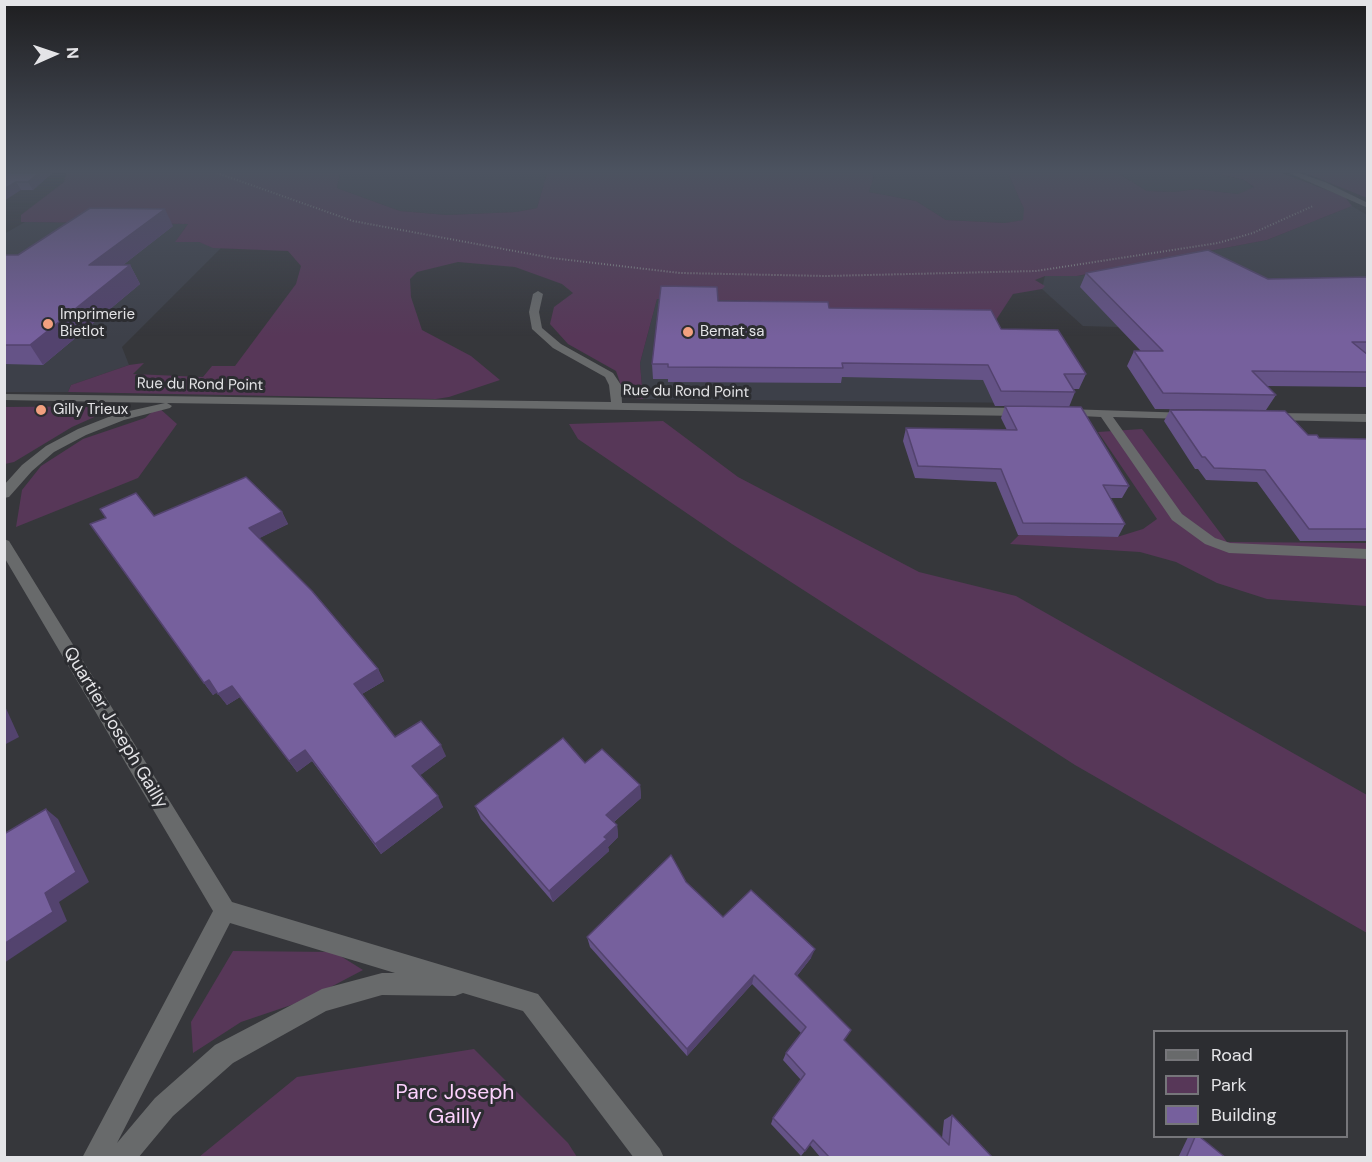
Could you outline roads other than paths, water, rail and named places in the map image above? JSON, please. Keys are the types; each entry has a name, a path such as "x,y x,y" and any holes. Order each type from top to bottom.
{"street":[{"path":"538,294 534,312 537,329 557,346 609,375 615,385 617,406"},
{"name":"Rue du Rond Point","path":"4,398 1036,412"},
{"path":"4,494 51,449 82,432 120,417 158,407 204,400"},
{"path":"1059,413 1200,416"},
{"path":"1105,414 1177,517 1210,541 1229,548 1368,554"},
{"path":"1260,417 1368,418"},
{"name":"Quartier Joseph Gailly","path":"4,544 225,911"},
{"path":"95,1158 225,911 530,1002 651,1158"},
{"path":"121,1158 164,1107 224,1054 322,1001 382,984 474,986"}],"place":[{"name":"Imprimerie Bietlot","path":"48,324"},
{"name":"Bemat sa","path":"688,332"},
{"name":"Gilly Trieux","path":"41,410"}],"park label":[{"name":"Parc Joseph Gailly","path":"455,1105"}]}
